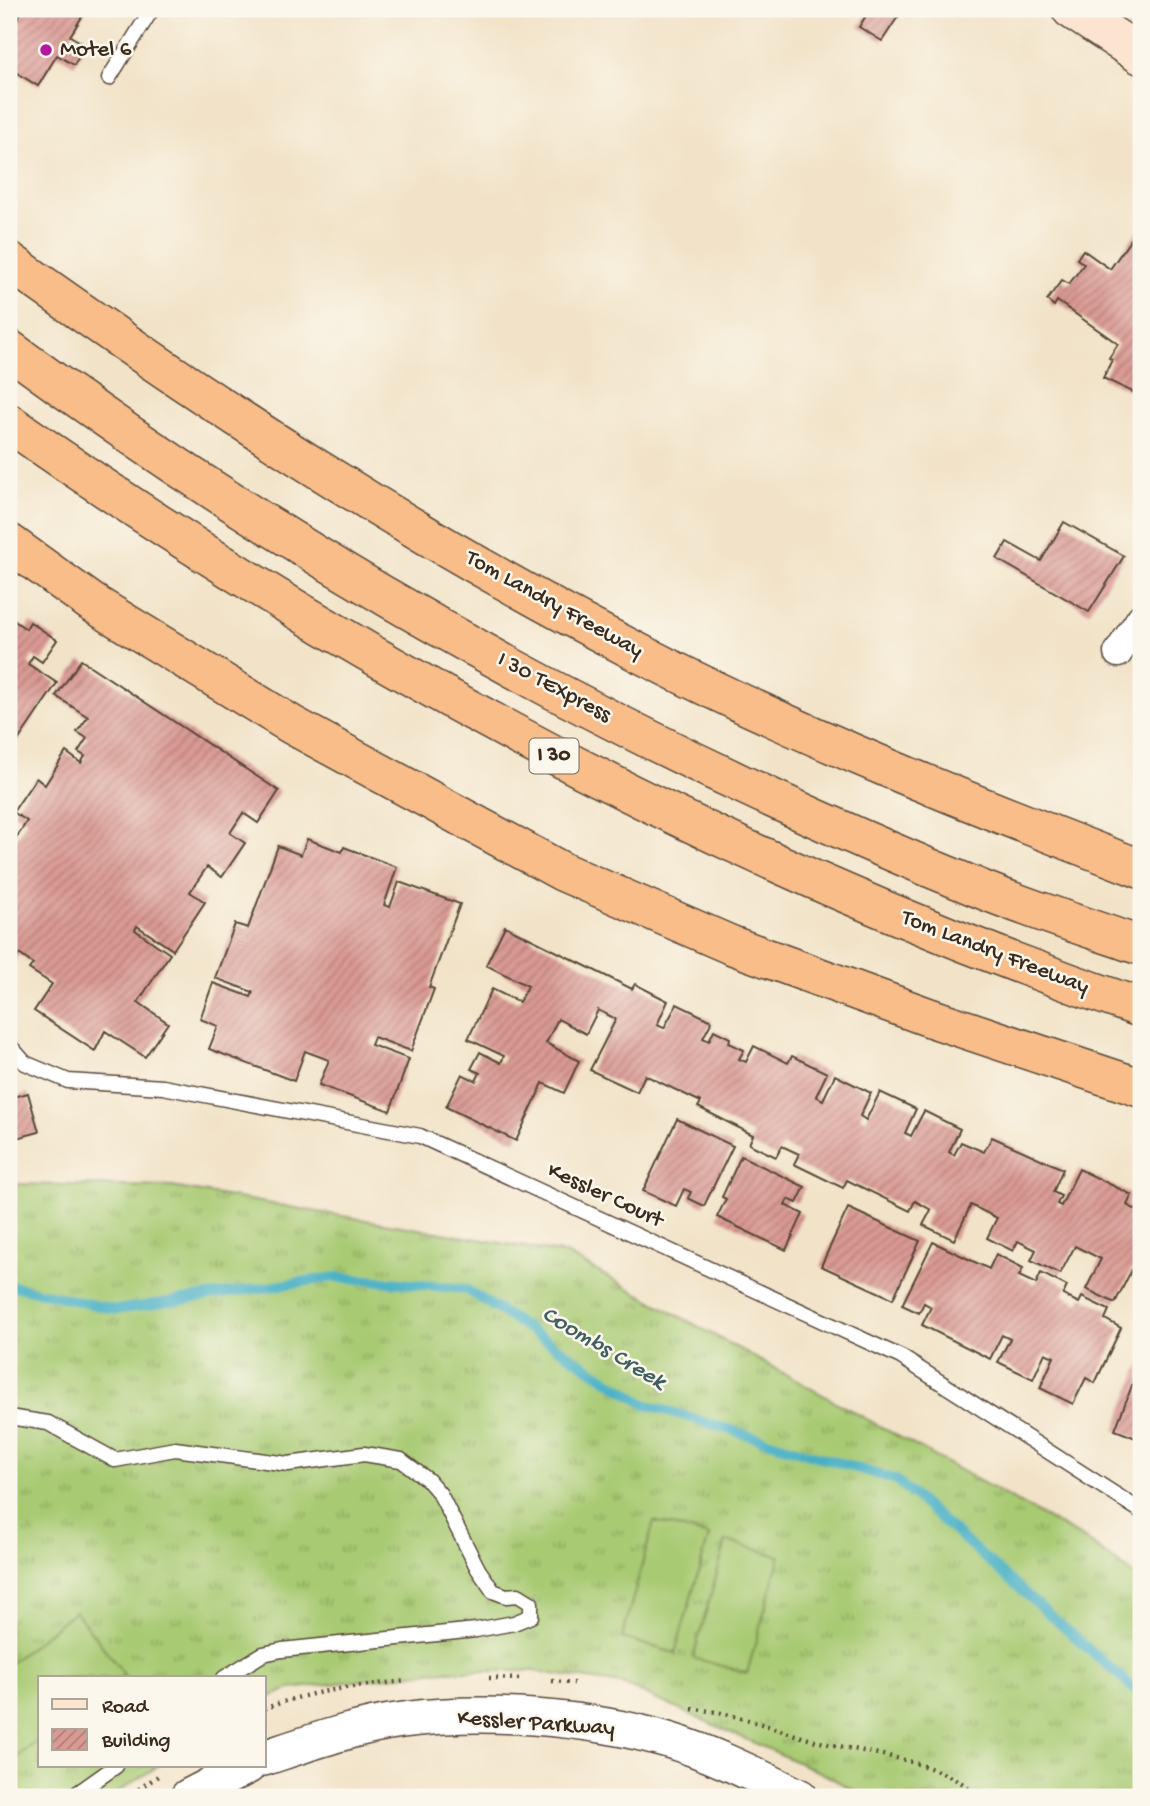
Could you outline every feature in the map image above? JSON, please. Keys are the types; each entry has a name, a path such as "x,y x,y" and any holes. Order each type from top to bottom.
{"highway":[{"name":"Tom Landry Freeway","path":"9,261 154,364 313,468 641,654 809,733 956,797 1141,869"},
{"name":"I 30 TEXpress","path":"9,349 225,497 400,606 624,726 825,822 986,891 1141,946"},
{"name":"Tom Landry Freeway","path":"9,423 258,589 422,684 592,776 758,856 894,914 1141,1008"},
{"path":"9,543 91,602 292,725 563,872 731,946 931,1018 1141,1088"}],"main road":[{"path":"1071,9 1141,55"}],"street":[{"path":"1118,653 1141,618"},
{"name":"Kessler Parkway","path":"266,1757 324,1738 402,1720 484,1716 603,1726 667,1740 731,1764 800,1797"},
{"path":"188,1797 244,1768"}],"lane":[{"path":"109,78 152,9"},
{"name":"Kessler Court","path":"9,1045 25,1063 68,1081 163,1087 420,1136 901,1357 1141,1511"},
{"path":"9,1417 48,1423 115,1460 175,1449 288,1464 364,1454 401,1460 428,1480 440,1494 478,1569 494,1591 506,1596 518,1595 531,1603 531,1616 514,1623 428,1636 282,1650 263,1654 227,1676"},
{"path":"72,1797 113,1768"}],"path":[{"path":"127,1797 165,1772"}],"green space":[{"path":"9,1184 172,1187 566,1254 1083,1538 1141,1580 1141,1797 866,1797 824,1774 622,1684 533,1671 438,1671 290,1689 266,1698 266,1676 38,1676 38,1768 155,1768 110,1797 9,1797"},
{"path":"654,1521 709,1536 675,1653 622,1638"},
{"path":"726,1541 780,1556 747,1673 693,1658"},
{"path":"75,1611 124,1674 38,1676 38,1741 16,1758 9,1748 9,1664"}],"building":[{"name":"Motel 6","path":"23,9 87,9 70,36 86,45 74,65 57,55 38,86 9,68 9,33"},
{"path":"858,9 903,9 882,41 859,27 867,14"},
{"path":"1141,225 1141,396 1103,378 1112,360 1109,358 1118,344 1057,301 1054,306 1047,300 1062,280 1069,284 1084,264 1077,259 1083,250 1110,269"},
{"path":"1064,522 1124,556 1089,612 997,559 1007,542 1041,561"},
{"path":"9,617 26,629 30,622 57,640 42,662 33,656 28,664 57,683 15,745 9,740"},
{"path":"81,660 279,791 258,823 243,813 230,833 245,843 222,877 207,867 190,892 205,902 173,950 137,926 135,930 170,954 138,1002 168,1023 145,1057 105,1031 95,1051 34,1011 52,984 29,969 33,964 19,954 9,970 9,836 15,840 27,821 13,812 36,778 45,785 66,752 81,763 85,756 78,752 87,738 77,732 88,717 56,696"},
{"path":"307,839 342,852 344,847 397,867 384,905 390,907 399,882 460,904 429,987 434,989 411,1051 374,1037 371,1045 409,1059 390,1111 319,1085 329,1060 305,1051 294,1081 209,1049 218,1026 200,1019 213,983 251,997 253,992 215,978 235,924 248,928 278,846 301,855"},
{"path":"505,926 632,989 635,984 668,1001 657,1025 664,1028 677,1004 712,1021 703,1038 709,1041 714,1030 730,1038 729,1043 744,1050 739,1059 746,1062 754,1046 788,1063 792,1056 827,1073 816,1096 823,1100 835,1075 871,1093 860,1116 866,1120 880,1092 916,1109 905,1133 911,1136 924,1111 960,1129 949,1152 954,1155 961,1142 984,1152 992,1137 1063,1169 1053,1192 1061,1196 1057,1204 1061,1206 1079,1169 1132,1195 1127,1205 1141,1213 1141,1273 1132,1269 1115,1303 1086,1289 1101,1259 1075,1246 1060,1274 1031,1260 1036,1250 1018,1241 1013,1251 987,1238 997,1218 971,1205 954,1240 923,1225 931,1210 915,1201 910,1211 847,1180 843,1188 794,1164 799,1154 782,1146 776,1157 749,1144 753,1135 698,1107 701,1102 645,1075 637,1092 590,1070 616,1019 598,1010 586,1034 558,1019 546,1043 579,1061 564,1093 543,1083 516,1141 446,1107 462,1074 476,1081 480,1073 471,1069 480,1052 501,1063 504,1056 468,1039 492,989 519,1002 528,986 486,965"},
{"path":"28,1093 39,1132 9,1140 9,1098"},
{"path":"677,1119 733,1146 704,1206 688,1198 691,1192 684,1189 676,1206 643,1191"},
{"path":"741,1156 805,1187 797,1203 788,1199 785,1205 803,1214 786,1250 717,1217 726,1199 722,1197"},
{"path":"848,1208 920,1241 893,1299 821,1266"},
{"path":"933,1242 989,1269 996,1254 1023,1268 1019,1276 1036,1284 1041,1273 1067,1286 1063,1295 1079,1303 1082,1297 1109,1310 1105,1319 1121,1328 1095,1383 1086,1378 1073,1404 1040,1388 1054,1357 1045,1353 1033,1379 998,1362 1010,1339 1002,1335 990,1359 922,1325 931,1307 924,1303 919,1313 902,1305"},
{"path":"1141,1362 1141,1440 1115,1430"}],"waterway":[{"name":"Coombs Creek","path":"9,1285 116,1310 335,1277 466,1289 645,1404 896,1480 1141,1695"}],"place":[{"name":"Motel 6","path":"46,50"}]}
